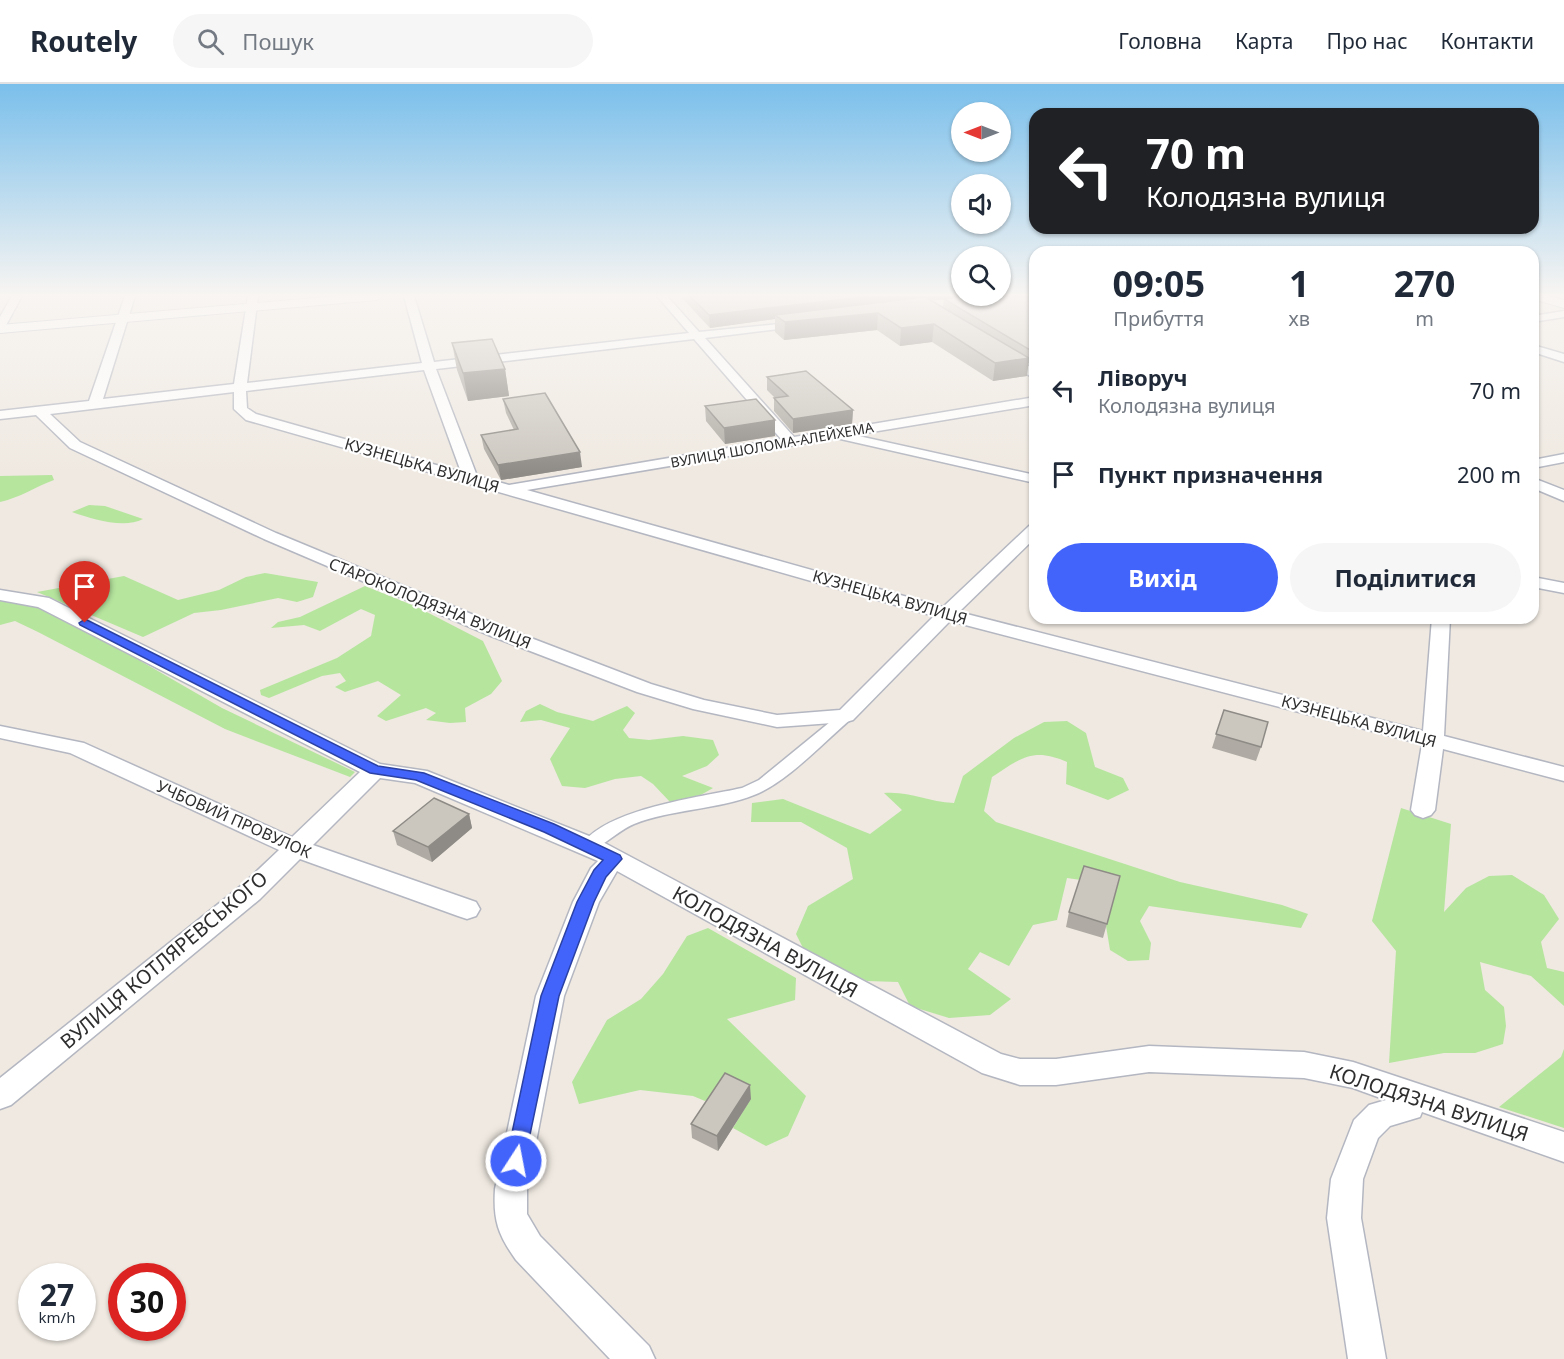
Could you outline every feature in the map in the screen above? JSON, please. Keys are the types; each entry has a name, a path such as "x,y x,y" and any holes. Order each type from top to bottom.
{"street":[{"path":"95,403 110,356"},
{"path":"240,388 244,356"},
{"path":"426,356 470,477"},
{"path":"0,415 538,356"},
{"path":"714,356 791,442"},
{"path":"1003,356 1029,371"},
{"name":"КУЗНЕЦЬКА ВУЛИЦЯ","path":"240,388 241,409 250,417 470,477 946,614 1564,774"},
{"name":"ВУЛИЦЯ ШОЛОМА-АЛЕЙХЕМА","path":"510,489 1029,403"},
{"name":"СТАРОКОЛОДЯЗНА ВУЛИЦЯ","path":"44,410 43,415 75,445 270,536 509,636 644,687 700,705 789,722 846,716"},
{"path":"837,434 842,437 1029,478"},
{"path":"1539,463 1564,458"},
{"path":"1539,485 1564,496"},
{"path":"636,1359 528,1248 516,1231 510,1214 516,1161 550,996 586,902 600,874 606,831 630,819 747,792 765,784 846,716 946,614 1029,535"},
{"path":"1539,583 1564,588"},
{"name":"КОЛОДЯЗНА ВУЛИЦЯ","path":"0,595 43,602 375,770 418,776 602,852 993,1064 1020,1072 1056,1072 1149,1059 1304,1065 1353,1075 1564,1147"},
{"path":"1423,810 1433,741 1441,624"},
{"name":"УЧБОВИЙ ПРОВУЛОК","path":"0,732 76,748 295,848 467,909"},
{"name":"ВУЛИЦЯ КОТЛЯРЕВСЬКОГО","path":"0,1096 251,892 375,770"},
{"path":"1367,1359 1344,1218 1347,1179 1365,1130 1380,1115 1409,1107 1413,1095"}],"green space":[{"path":"52,475 54,480 0,502 0,476"},
{"path":"89,505 105,506 143,519 117,523 72,512"},
{"path":"265,573 318,582 313,597 297,602 278,598 194,613 143,637 37,592 124,576 178,600 219,590 246,577"},
{"path":"365,586 417,607 483,641 502,681 491,694 465,708 466,722 426,720 436,713 426,708 386,721 377,716 401,695 378,681 345,692 335,687 346,681 340,673 322,676 269,698 261,695 260,690 337,658 371,636 375,615 361,609 320,631 304,625 271,628 278,622 300,617"},
{"path":"0,601 33,605 80,626 222,708 355,772 350,777 225,729 15,621 0,625"},
{"path":"540,704 557,712 593,721 627,706 635,713 623,730 629,738 649,740 683,736 713,740 719,755 707,766 682,776 713,788 692,800 670,802 653,784 641,776 615,779 585,788 562,786 550,759 570,728 541,720 520,722 526,711"},
{"path":"1067,721 1086,733 1095,767 1123,778 1129,790 1108,800 1066,784 1067,762 1045,755 1036,755 1020,760 992,777 984,811 996,822 1180,882 1282,905 1308,914 1301,928 1149,906 1140,921 1151,943 1149,960 1128,961 1110,950 1106,926 1081,880 1067,878 1057,920 1033,925 1009,966 980,952 968,969 1011,999 990,1015 949,1018 910,1006 898,982 867,981 805,952 796,934 808,906 853,879 847,848 801,822 751,822 752,803 783,799 870,834 902,810 884,793 954,803 963,776 1014,738 1044,722"},
{"path":"1401,808 1451,824 1444,912 1466,888 1489,876 1512,875 1544,895 1559,919 1541,942 1547,968 1564,972 1564,1006 1531,976 1480,962 1485,990 1504,1007 1506,1026 1503,1044 1475,1053 1444,1053 1389,1063 1396,951 1372,921"},
{"path":"708,928 796,978 795,1000 727,1019 806,1096 788,1136 766,1146 733,1128 750,1099 723,1092 705,1101 693,1096 640,1090 579,1104 572,1082 607,1020 641,999 663,974 687,936"},
{"path":"1564,1049 1564,1128 1499,1107 1561,1057"}],"building":[{"path":"457,356 499,356 505,369 463,373"},
{"path":"983,356 1025,356 1029,358 995,363"},
{"path":"806,371 853,410 793,419 774,398 788,396 767,377"},
{"path":"545,393 580,452 498,465 481,435 518,429 503,399"},
{"path":"756,399 775,420 724,428 705,406"},
{"path":"1224,710 1268,722 1261,747 1216,734"},
{"path":"434,798 469,814 428,847 393,831"},
{"path":"1084,866 1120,876 1107,924 1069,912"},
{"path":"725,1073 750,1085 717,1136 691,1124"}],"route":[{"path":"85,623 375,770 418,776 549,828 614,859 600,874 586,902 550,996 516,1161"}]}
